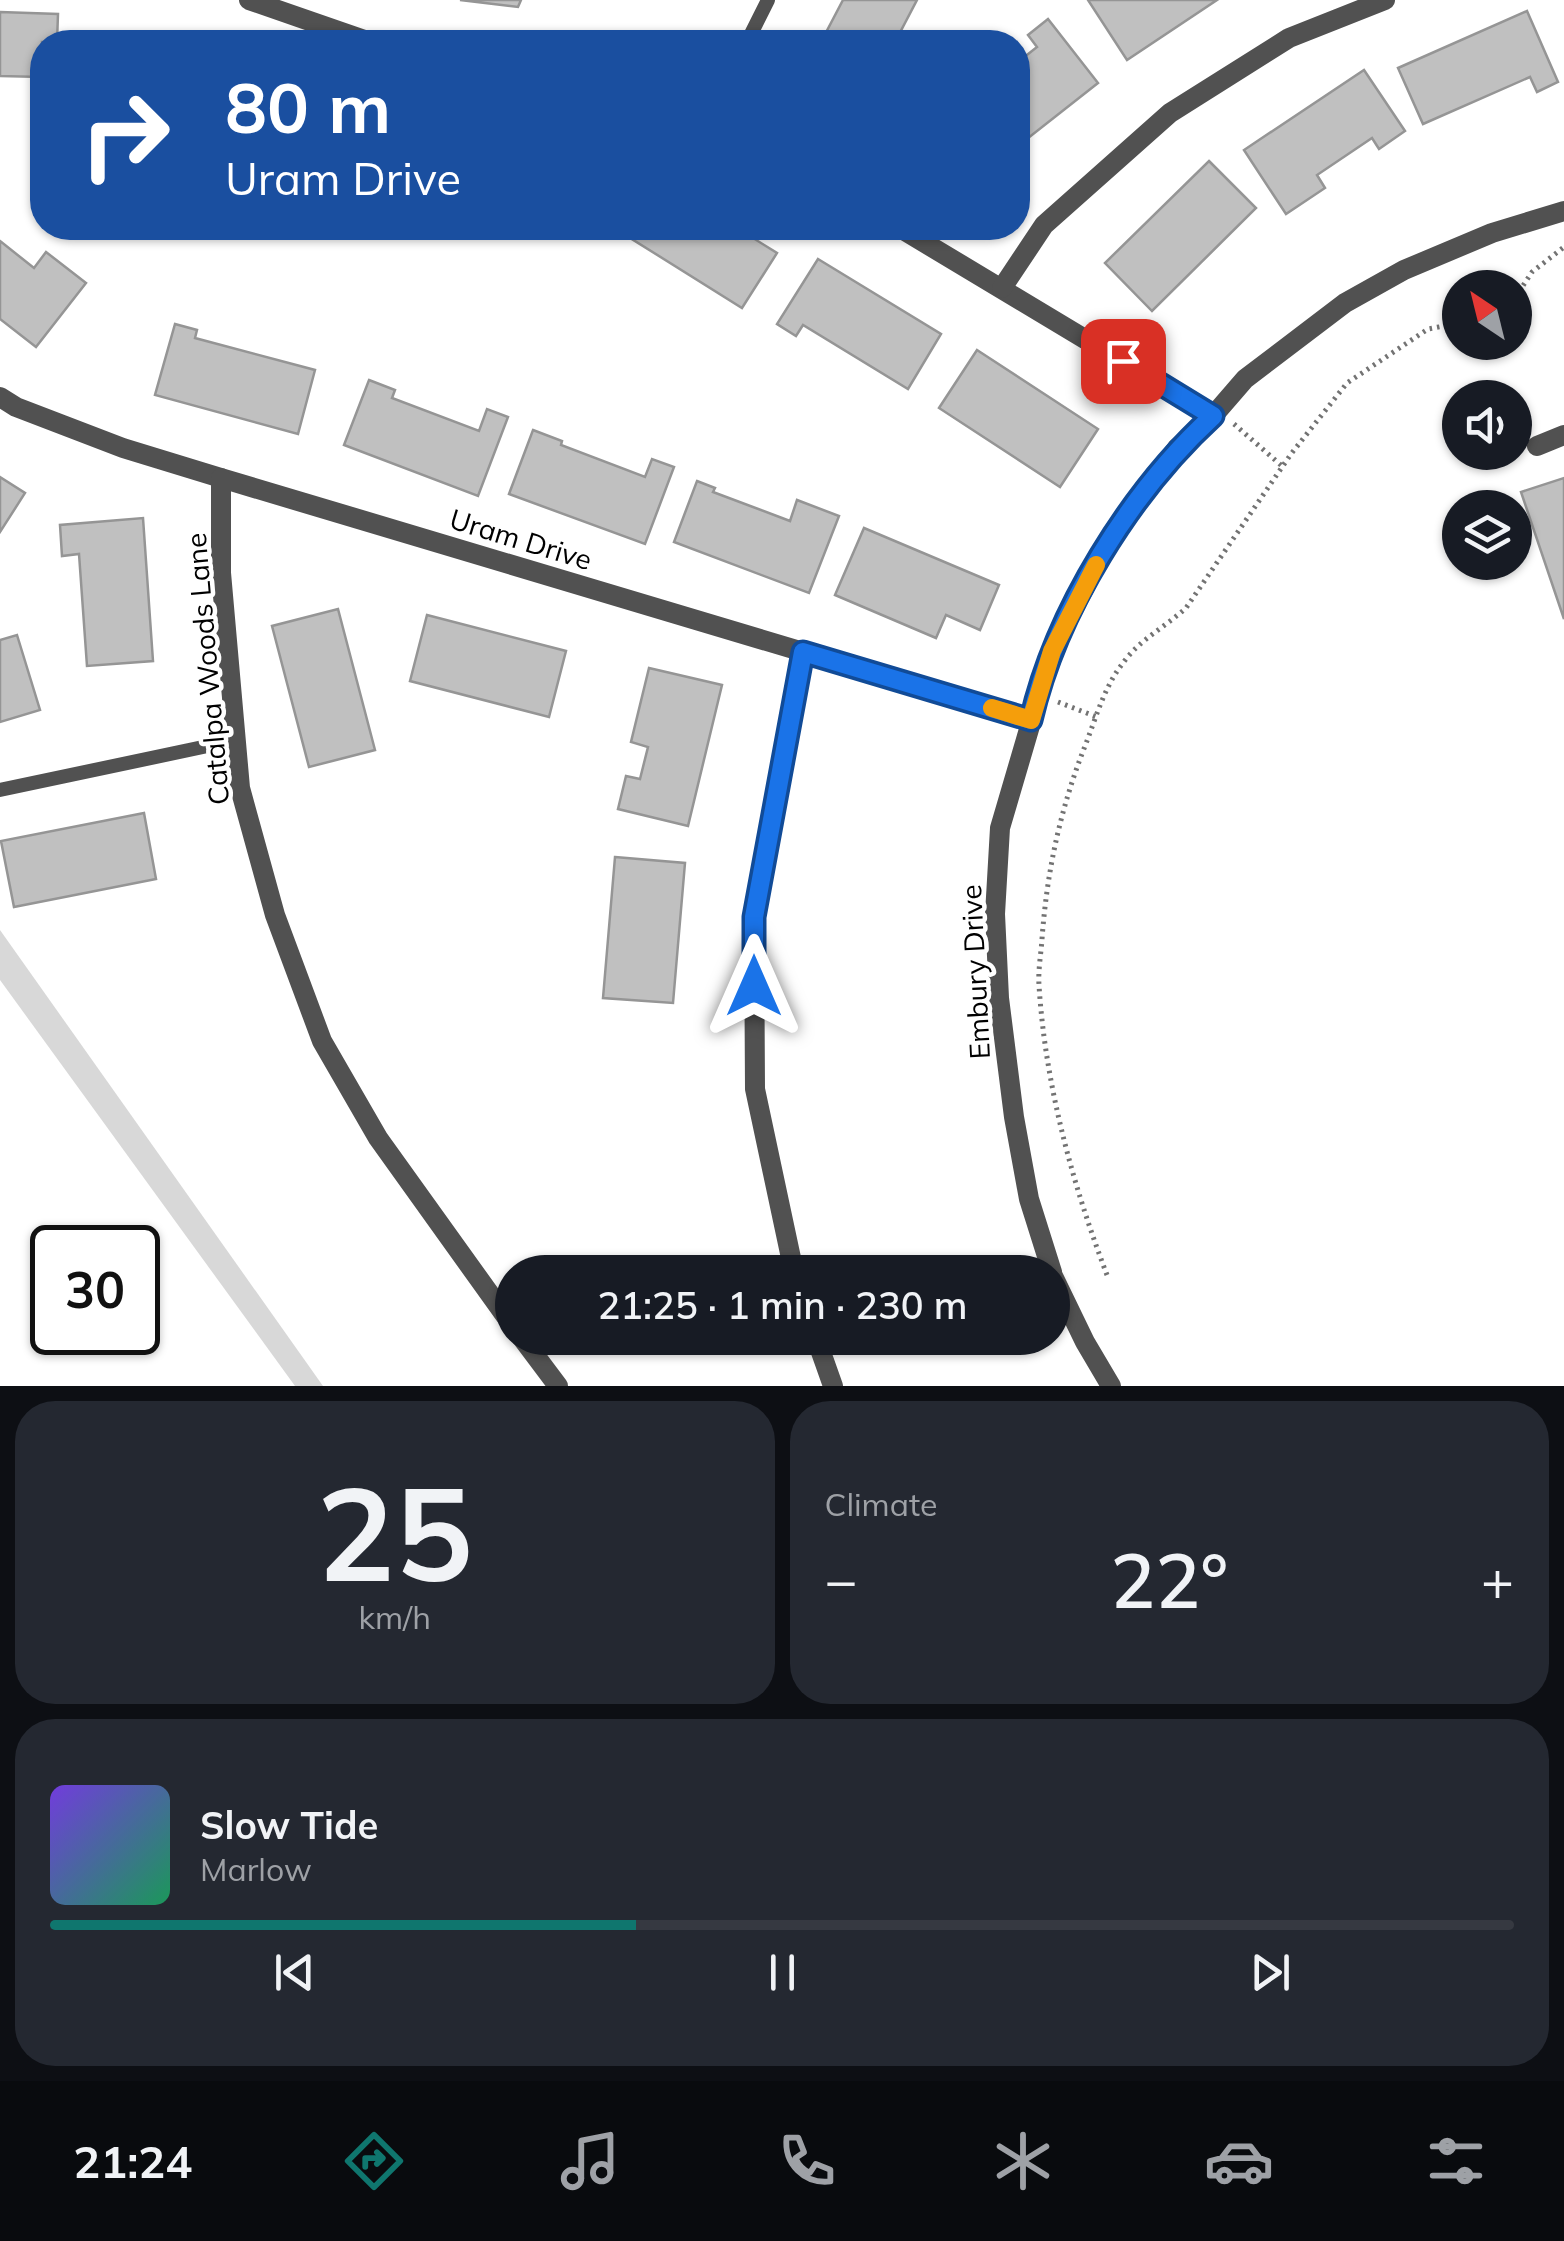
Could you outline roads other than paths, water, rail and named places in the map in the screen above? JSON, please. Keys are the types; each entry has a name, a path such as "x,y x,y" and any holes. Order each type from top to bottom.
{"street":[{"path":"249,0 335,30"},
{"path":"1002,288 1044,225 1170,112 1289,38 1385,0"},
{"name":"Embury Drive","path":"1046,1255 1029,1200 1014,1117 999,998 995,914 1000,828 1052,651 1104,550 1177,448 1213,416 1245,378 1345,304 1434,256 1564,210"},
{"path":"920,240 1213,416"},
{"name":"Uram Drive","path":"0,397 16,407 123,448 1031,720"},
{"path":"1537,446 1564,435"},
{"name":"Catalpa Woods Lane","path":"220,478 221,573 240,788 275,915 322,1041 378,1138 495,1301"},
{"path":"790,1255 755,1089 754,917 803,652"},
{"name":"Embury Drive","path":"1070,1311 1111,1386"},
{"path":"535,1355 558,1386"},
{"path":"822,1355 833,1386"}],"lane":[{"path":"753,30 768,0"},
{"path":"0,790 236,740"}]}
